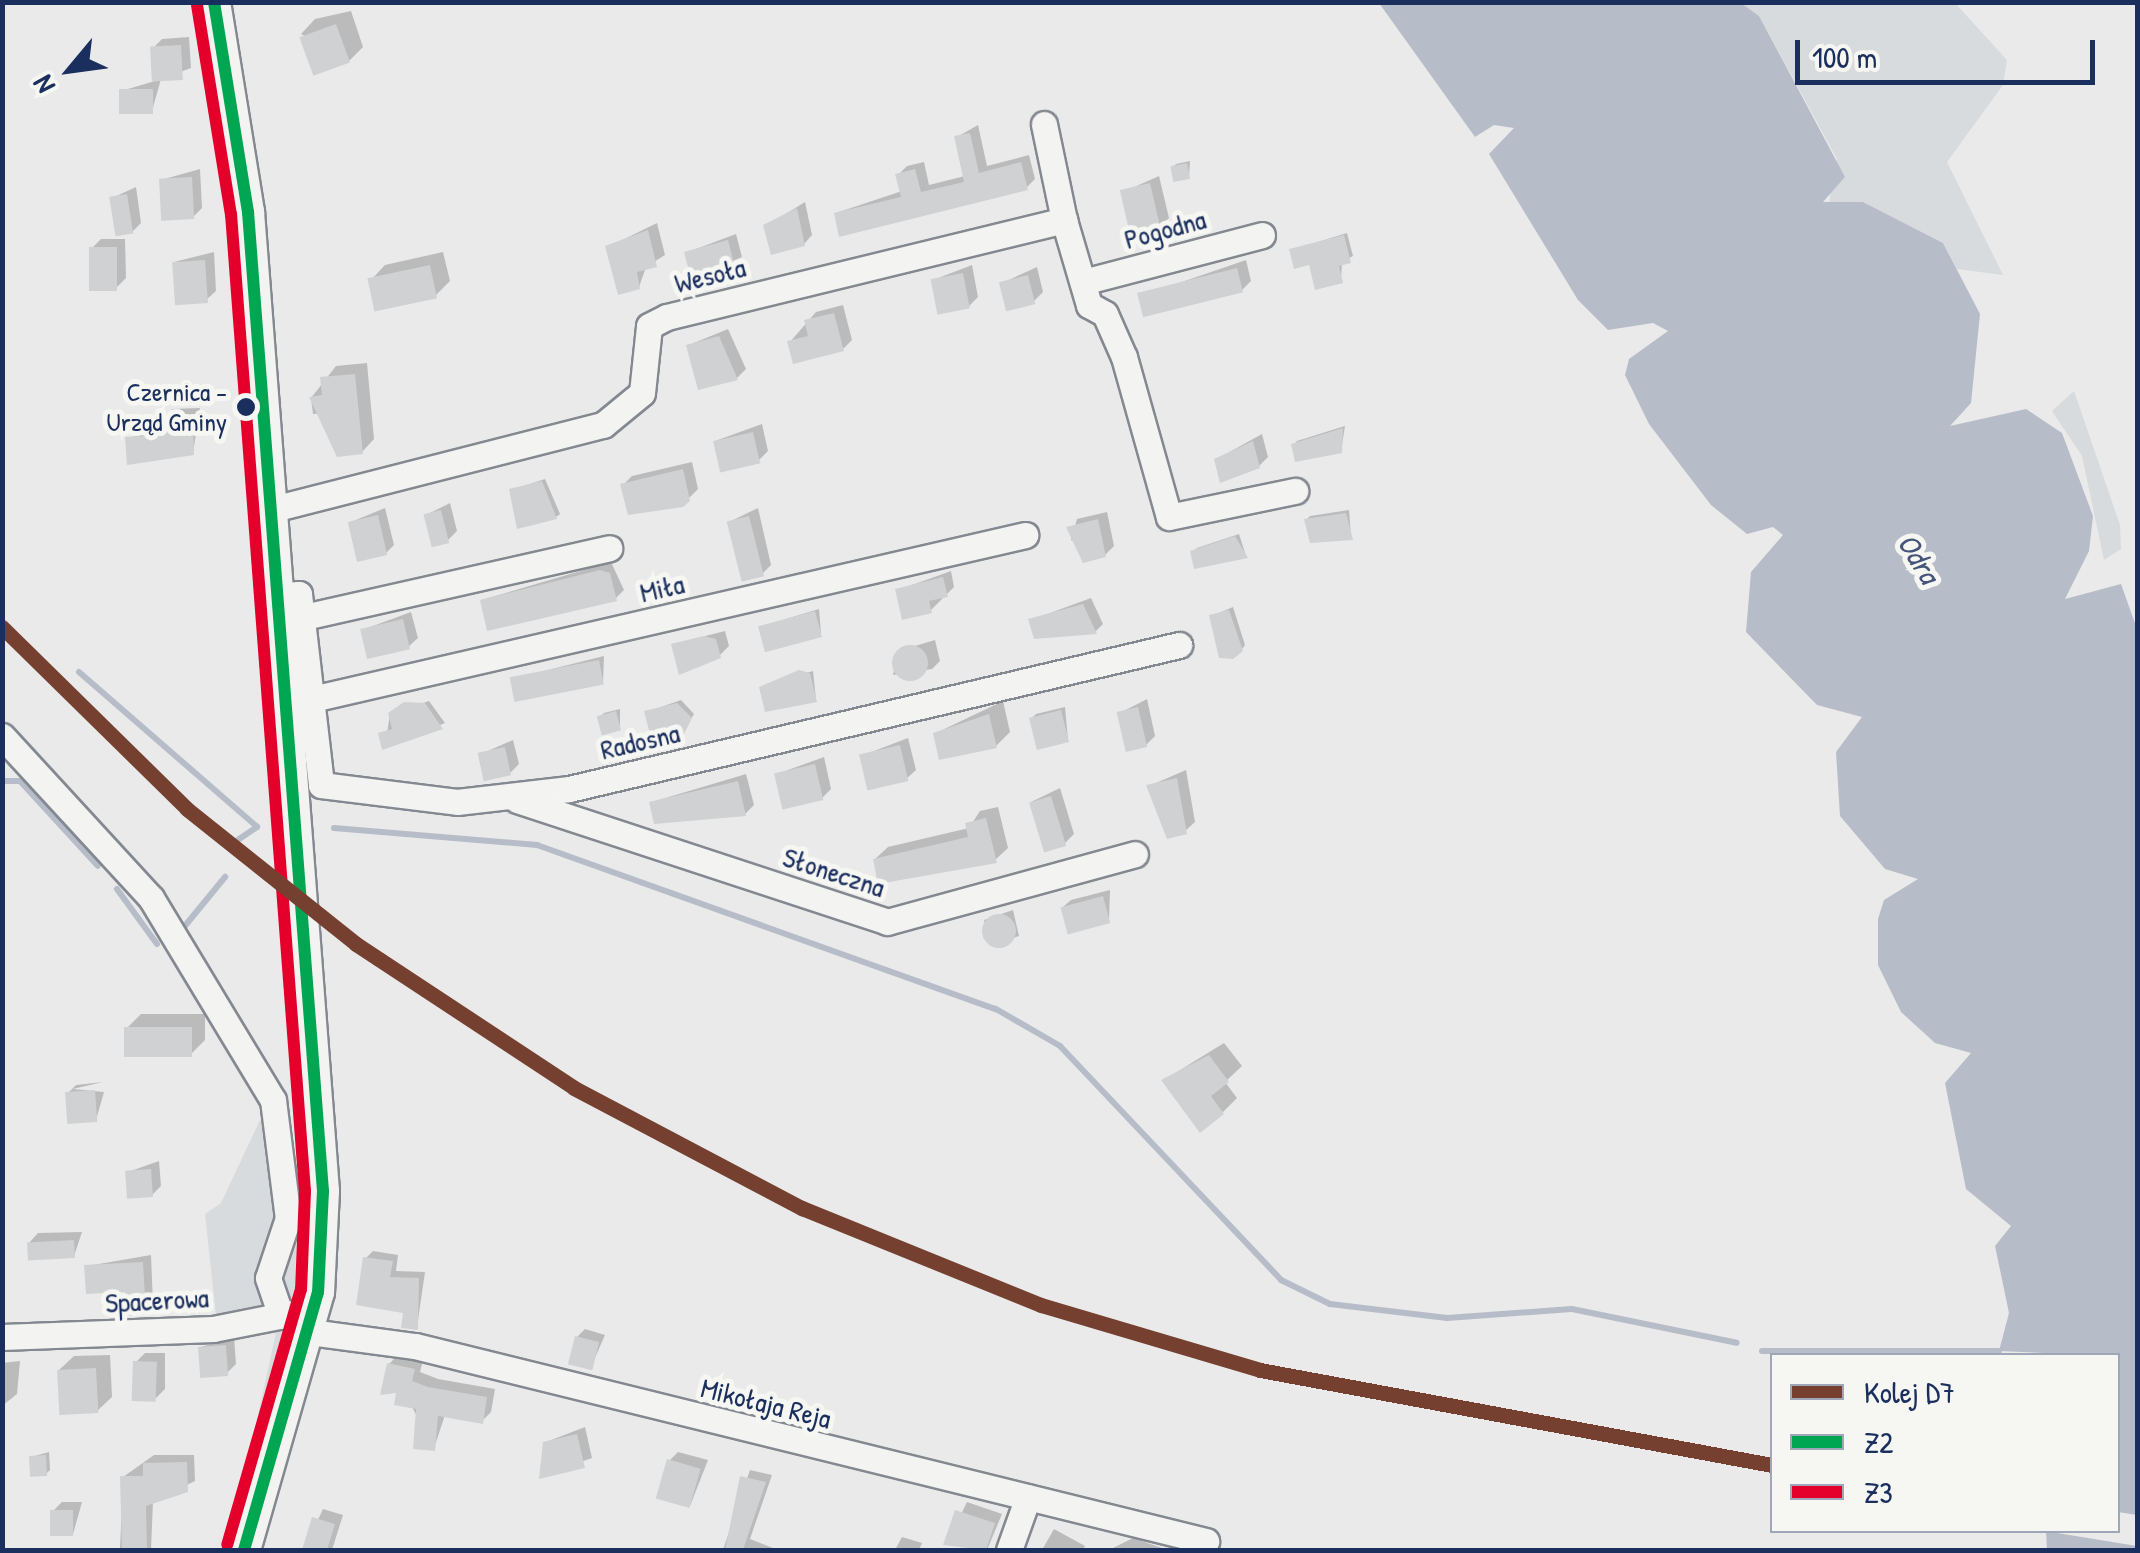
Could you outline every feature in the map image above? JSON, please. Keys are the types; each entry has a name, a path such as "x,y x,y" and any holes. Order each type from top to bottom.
{"main road":[{"path":"214,2 248,212 322,1148 302,1319 244,1550"}],"street":[{"path":"1044,124 1064,220 1083,282 1124,357 1169,517 1294,492"},
{"name":"Wesoła","path":"269,510 602,425 642,393 649,326 667,316 1064,220"},
{"name":"Pogodna","path":"1083,282 1262,234"},
{"name":"Miła","path":"312,699 1025,535"},
{"path":"276,596 299,594 304,617 609,548"},
{"name":"Radosna","path":"304,617 321,785 517,800 1178,645"},
{"path":"2,736 151,898 273,1100 288,1176 282,1256 268,1278 302,1319"},
{"name":"Słoneczna","path":"517,800 886,922 1135,854"},
{"name":"Spacerowa","path":"2,1336 213,1329 302,1319"},
{"name":"Mikołaja Reja","path":"302,1319 1206,1541"},
{"path":"1009,1550 1028,1497"}],"shaded area":[{"path":"1741,3 1955,3 2007,60 2003,85 1947,162 2003,275 1957,269 1943,243 1863,202 1828,208 1837,159 1759,16"},
{"path":"2074,391 2120,525 2121,549 2104,560 2082,456 2052,411"},
{"path":"260,1120 298,1198 293,1352 252,1443 277,1328 218,1334 205,1214 221,1203"}],"water":[{"name":"Odra","path":"1379,3 1741,3 1759,16 1845,177 1823,202 1863,202 1943,243 1980,314 1971,403 1950,426 2026,409 2062,433 2093,516 2089,551 2065,599 2121,584 2137,629 2137,1550 2047,1550 2046,1533 2120,1533 2120,1353 1999,1351 2009,1313 1995,1246 2011,1226 1966,1189 1945,1083 1971,1053 1935,1043 1901,1012 1878,965 1878,919 1884,900 1918,879 1885,869 1840,816 1836,752 1862,717 1817,705 1746,632 1751,572 1783,535 1773,527 1747,534 1711,505 1649,424 1625,375 1629,359 1668,331 1653,323 1608,330 1578,300 1489,154 1514,128 1494,125 1475,137"}],"pier":[{"path":"2120,1512 2137,1515 2137,1546 2057,1533 2120,1533"}],"building":[{"path":"336,24 350,63 313,76 299,37"},
{"path":"181,45 183,80 152,82 150,47"},
{"path":"119,89 153,89 153,114 119,114"},
{"path":"970,133 979,173 1021,162 1028,190 839,237 834,213 901,197 895,174 915,169 921,192 964,182 954,136"},
{"path":"1187,163 1190,179 1173,182 1170,166"},
{"path":"192,177 194,219 161,221 159,179"},
{"path":"1150,183 1161,230 1131,237 1120,190"},
{"path":"127,194 133,234 115,236 109,197"},
{"path":"797,208 805,246 771,255 763,225"},
{"path":"648,230 657,267 637,272 640,289 618,295 605,246"},
{"path":"1344,235 1351,263 1339,266 1343,283 1315,290 1309,265 1294,269 1289,249"},
{"path":"728,240 735,268 689,271 684,252"},
{"path":"89,247 117,247 117,291 89,291"},
{"path":"205,260 208,303 175,305 172,262"},
{"path":"430,265 437,298 374,312 367,278"},
{"path":"1237,268 1243,292 1143,317 1137,293"},
{"path":"963,273 970,308 937,315 931,279"},
{"path":"1028,275 1035,304 1006,311 999,282"},
{"path":"834,313 844,351 793,364 787,341 808,336 804,320"},
{"path":"719,336 738,380 698,390 686,345"},
{"path":"355,374 363,454 337,457 309,397 322,395 320,377"},
{"path":"193,415 194,455 127,465 125,437 162,435 162,416"},
{"path":"1343,428 1342,453 1295,462 1291,444"},
{"path":"753,432 760,463 720,472 713,441"},
{"path":"1253,441 1260,468 1220,483 1214,459"},
{"path":"683,469 690,501 683,507 628,515 620,484"},
{"path":"542,481 557,519 517,529 509,489"},
{"path":"441,510 449,543 432,547 424,514"},
{"path":"1346,513 1353,540 1310,543 1304,519"},
{"path":"378,515 387,555 357,562 348,522"},
{"path":"749,516 764,576 742,582 727,522"},
{"path":"1098,519 1106,557 1083,563 1066,527"},
{"path":"1235,536 1248,558 1194,569 1190,551"},
{"path":"600,570 610,573 617,601 487,631 480,600"},
{"path":"943,577 948,597 929,601 932,613 902,620 895,589"},
{"path":"1083,604 1097,634 1034,639 1028,619"},
{"path":"1229,610 1243,651 1233,659 1219,658 1209,615"},
{"path":"815,611 822,637 765,652 758,626"},
{"path":"403,619 410,649 367,659 360,629"},
{"path":"704,636 716,639 721,658 679,675 671,644"},
{"path":"910,645 923,650 928,663 923,676 910,681 897,676 892,663 897,650"},
{"path":"599,660 604,685 514,702 510,677"},
{"path":"799,670 810,673 817,702 765,712 759,687"},
{"path":"404,702 425,703 443,729 382,750 378,733 392,729 388,713"},
{"path":"677,703 692,718 684,734 652,742 644,711"},
{"path":"1138,707 1147,747 1126,752 1117,712"},
{"path":"1061,710 1069,742 1037,750 1029,718"},
{"path":"616,711 621,730 602,735 597,716"},
{"path":"989,714 997,748 939,760 933,733"},
{"path":"900,745 908,781 867,790 859,754"},
{"path":"505,747 511,775 484,781 478,753"},
{"path":"815,764 823,800 782,809 774,773"},
{"path":"1177,778 1187,834 1167,839 1146,785"},
{"path":"738,781 746,816 654,824 649,802"},
{"path":"1051,796 1066,846 1044,852 1029,803"},
{"path":"986,818 997,863 878,884 873,859 968,837 965,823"},
{"path":"1103,896 1110,923 1068,934 1060,907"},
{"path":"999,914 1011,919 1016,931 1011,943 999,948 987,943 982,931 987,919"},
{"path":"124,1027 192,1027 192,1057 124,1057"},
{"path":"1209,1055 1229,1082 1211,1096 1224,1114 1200,1133 1161,1080"},
{"path":"95,1090 97,1122 67,1124 65,1092"},
{"path":"151,1169 153,1197 127,1199 125,1171"},
{"path":"74,1240 75,1258 28,1260 27,1242"},
{"path":"363,1257 393,1261 390,1277 419,1278 418,1330 401,1328 403,1313 356,1305"},
{"path":"143,1262 146,1315 126,1316 125,1292 86,1294 84,1265"},
{"path":"575,1336 599,1342 592,1370 568,1364"},
{"path":"226,1345 228,1376 200,1378 198,1347"},
{"path":"133,1361 157,1362 156,1402 132,1401"},
{"path":"387,1363 415,1369 412,1381 428,1387 487,1397 483,1424 438,1416 435,1451 413,1449 416,1409 394,1405 396,1393 380,1395"},
{"path":"96,1368 98,1413 59,1415 57,1370"},
{"path":"577,1434 585,1468 539,1479 543,1442"},
{"path":"46,1455 47,1476 30,1477 29,1456"},
{"path":"667,1459 701,1469 689,1508 656,1498"},
{"path":"187,1462 188,1492 146,1506 147,1550 122,1550 120,1476 143,1476 143,1463"},
{"path":"740,1476 766,1482 743,1550 725,1550"},
{"path":"50,1510 73,1510 73,1536 50,1536"},
{"path":"955,1510 995,1523 986,1550 943,1545"},
{"path":"312,1517 335,1524 327,1550 302,1550"}],"waterway":[{"path":"79,672 257,827 239,839"},
{"path":"2,781 20,781 98,866"},
{"path":"334,828 537,845 996,1009 1060,1046 1281,1280 1330,1304 1447,1318 1572,1309 1737,1343"},
{"path":"184,927 225,877"},
{"path":"117,889 157,944"},
{"path":"1762,1351 1999,1351"}],"rail line":[{"name":"D7","path":"2,627 187,809 356,944 574,1088 802,1208 1041,1305 1260,1370 1770,1465"}],"transit line":[{"name":"Z2","path":"214,2 248,212 323,1191 318,1292 244,1550"},
{"name":"Z3","path":"197,5 231,214 305,1191 301,1289 227,1545"}],"place":[{"name":"Czernica – Urząd Gminy","path":"246,407"}]}
